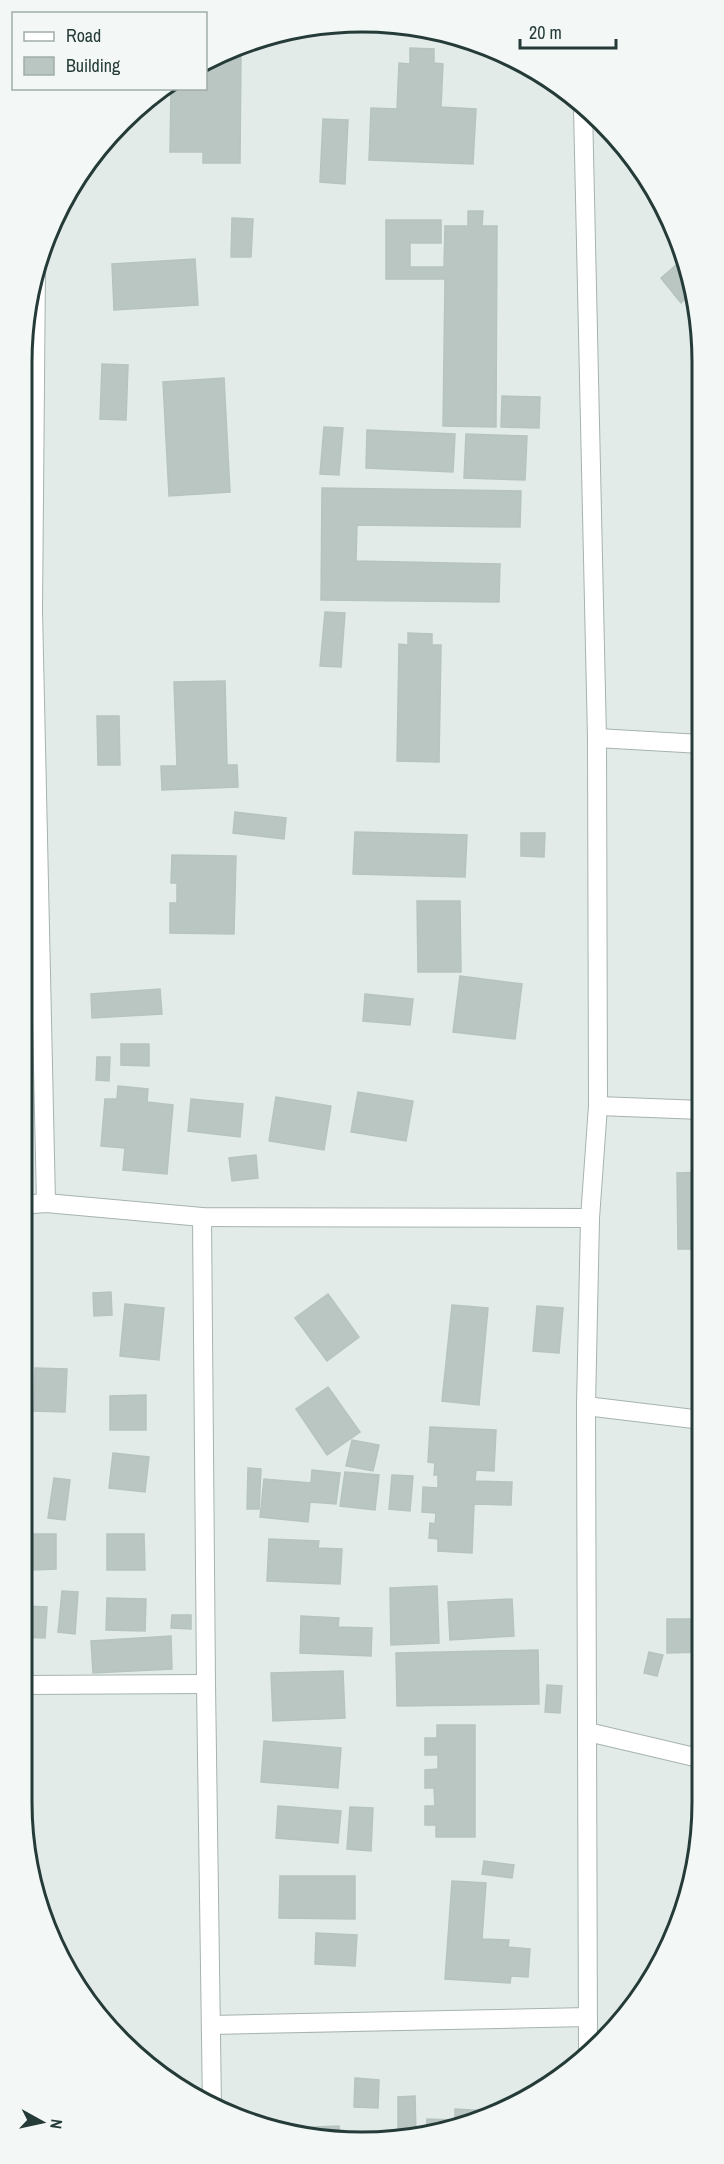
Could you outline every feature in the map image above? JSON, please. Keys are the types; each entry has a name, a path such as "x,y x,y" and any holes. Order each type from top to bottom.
{"street":[{"path":"583,117 597,738 598,1106 590,1218 586,1406 588,2043"},
{"path":"32,419 35,315"},
{"path":"597,738 692,743"},
{"path":"32,765 46,1203"},
{"path":"598,1106 692,1110"},
{"path":"32,1204 46,1203 202,1217 590,1218"},
{"path":"202,1217 212,2096"},
{"path":"586,1406 692,1419"},
{"path":"32,1685 206,1684"},
{"path":"588,1732 692,1756"},
{"path":"212,2025 588,2017"}],"building":[{"path":"410,48 434,49 434,63 443,64 441,107 476,109 473,164 369,160 371,108 397,109 399,63 410,64"},
{"path":"241,55 240,163 203,163 203,152 170,152 171,92 174,90 207,90 207,71"},
{"path":"323,119 348,120 345,184 320,182"},
{"path":"468,211 483,211 482,226 497,226 496,427 443,426 445,279 386,279 386,220 441,220 441,243 410,243 410,267 444,267 445,226 468,226"},
{"path":"232,218 253,219 251,257 231,257"},
{"path":"195,259 198,305 114,310 112,264"},
{"path":"677,264 686,298 681,303 661,278"},
{"path":"102,364 128,365 126,420 100,419"},
{"path":"224,378 230,492 169,496 163,382"},
{"path":"502,396 540,397 539,428 501,427"},
{"path":"324,427 343,428 339,475 320,474"},
{"path":"367,430 455,434 453,472 366,468"},
{"path":"466,434 527,436 525,480 464,478"},
{"path":"322,488 521,491 520,527 357,525 356,561 500,564 499,602 321,600"},
{"path":"325,612 345,613 341,667 320,666"},
{"path":"408,633 432,634 432,645 441,645 439,762 397,761 399,644 408,645"},
{"path":"225,681 227,765 237,765 238,787 162,790 161,766 177,766 174,682"},
{"path":"97,716 119,716 120,765 98,765"},
{"path":"235,812 286,818 284,839 233,833"},
{"path":"355,832 467,835 465,877 353,874"},
{"path":"521,833 545,833 544,857 521,856"},
{"path":"172,855 236,856 234,934 170,933 170,903 177,903 177,883 171,883"},
{"path":"417,901 460,901 461,972 418,972"},
{"path":"460,976 522,984 515,1039 453,1032"},
{"path":"160,989 162,1014 92,1018 91,994"},
{"path":"365,994 413,999 410,1025 363,1021"},
{"path":"121,1044 149,1044 149,1066 121,1065"},
{"path":"97,1057 110,1057 109,1081 96,1080"},
{"path":"118,1086 148,1089 147,1102 173,1105 167,1174 123,1170 125,1148 101,1146 105,1099 117,1099"},
{"path":"358,1092 413,1101 406,1141 351,1132"},
{"path":"276,1097 331,1106 324,1150 269,1141"},
{"path":"191,1099 243,1104 240,1137 188,1131"},
{"path":"256,1155 258,1178 232,1181 229,1158"},
{"path":"692,1172 692,1249 678,1249 677,1173"},
{"path":"111,1292 112,1315 94,1316 93,1293"},
{"path":"328,1294 359,1337 327,1361 295,1318"},
{"path":"125,1304 164,1308 159,1360 120,1356"},
{"path":"452,1305 488,1308 479,1405 442,1401"},
{"path":"537,1306 563,1308 559,1353 533,1351"},
{"path":"35,1368 67,1369 65,1412 34,1411"},
{"path":"328,1387 360,1432 327,1455 296,1409"},
{"path":"146,1395 146,1430 110,1430 110,1396"},
{"path":"430,1427 496,1430 494,1471 476,1470 475,1481 512,1482 511,1505 474,1504 472,1553 438,1551 438,1539 429,1538 430,1523 435,1524 436,1513 422,1512 423,1487 438,1488 438,1475 434,1475 435,1463 428,1462"},
{"path":"352,1440 379,1445 373,1471 346,1466"},
{"path":"113,1453 149,1457 145,1492 109,1488"},
{"path":"248,1468 261,1469 259,1509 247,1509"},
{"path":"312,1470 340,1473 336,1504 310,1502 308,1522 260,1517 264,1479 311,1483"},
{"path":"345,1472 379,1475 375,1510 340,1506"},
{"path":"392,1475 413,1476 410,1511 389,1509"},
{"path":"54,1478 70,1480 65,1520 48,1518"},
{"path":"32,1534 56,1534 56,1569 32,1570"},
{"path":"107,1534 144,1534 145,1570 107,1570"},
{"path":"269,1539 319,1541 318,1548 342,1549 340,1584 267,1581"},
{"path":"437,1586 439,1643 391,1645 390,1588"},
{"path":"62,1591 78,1592 75,1634 58,1632"},
{"path":"107,1598 146,1599 145,1631 106,1630"},
{"path":"512,1599 514,1636 450,1640 448,1602"},
{"path":"32,1606 47,1607 45,1638 32,1637"},
{"path":"172,1615 191,1615 191,1629 171,1628"},
{"path":"301,1616 339,1618 338,1627 372,1628 371,1656 300,1653"},
{"path":"667,1619 692,1619 692,1652 667,1653"},
{"path":"171,1636 172,1669 93,1673 91,1641"},
{"path":"538,1650 539,1704 397,1706 396,1653"},
{"path":"649,1652 663,1655 657,1676 644,1673"},
{"path":"343,1671 345,1718 273,1721 271,1673"},
{"path":"547,1685 562,1686 560,1713 545,1712"},
{"path":"437,1725 475,1725 475,1837 436,1837 436,1825 425,1825 425,1806 435,1806 434,1788 425,1788 425,1770 438,1769 438,1755 425,1755 425,1738 437,1738"},
{"path":"264,1741 341,1748 338,1788 261,1782"},
{"path":"278,1806 341,1811 338,1843 276,1838"},
{"path":"350,1807 373,1808 371,1851 347,1849"},
{"path":"484,1861 514,1865 512,1878 482,1874"},
{"path":"280,1876 355,1876 355,1919 279,1918"},
{"path":"452,1881 486,1883 482,1939 509,1940 508,1947 530,1949 528,1977 511,1976 510,1983 445,1979"},
{"path":"316,1933 357,1935 355,1966 315,1964"},
{"path":"355,2078 379,2080 378,2108 354,2107"},
{"path":"415,2096 416,2128 398,2131 398,2097"},
{"path":"455,2109 479,2110 468,2115 455,2119"},
{"path":"427,2119 452,2120 427,2126"},
{"path":"339,2126 339,2132 319,2130 305,2127"}]}
